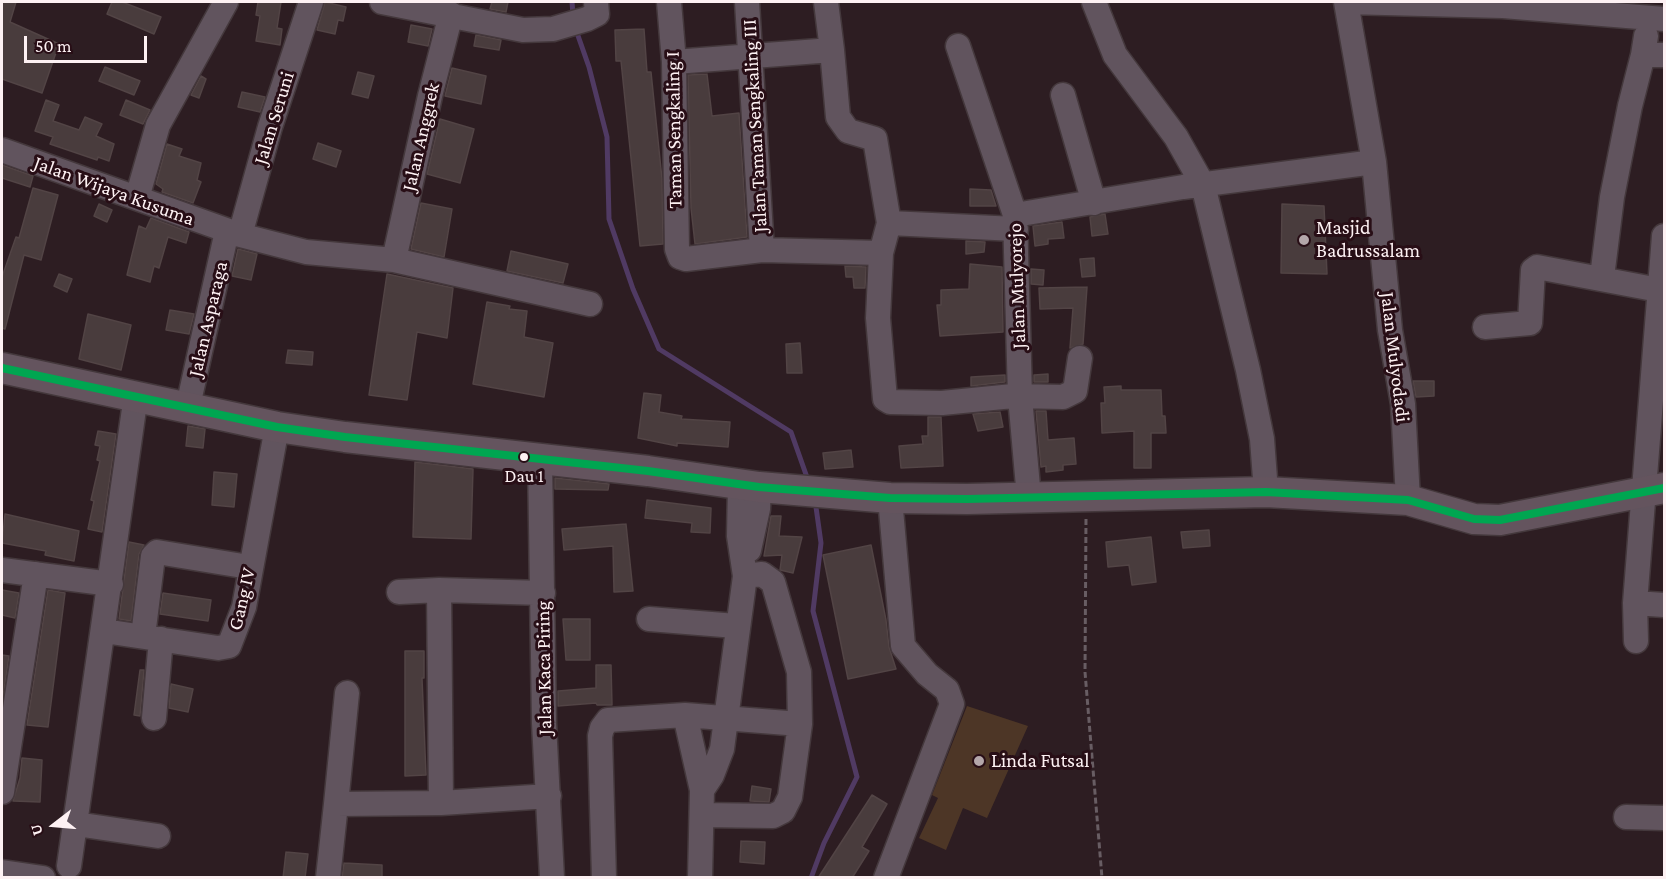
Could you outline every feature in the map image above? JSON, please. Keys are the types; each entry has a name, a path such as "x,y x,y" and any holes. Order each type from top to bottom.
{"main road":[{"path":"2,368 278,427 750,486 890,498 1029,498 1266,492 1408,500 1474,519 1500,520 1562,510 1655,489"}],"street":[{"path":"137,198 158,125 226,2"},
{"name":"Jalan Seruni","path":"234,233 311,2"},
{"path":"391,2 523,30 553,29 591,10"},
{"name":"Taman Sengkaling I","path":"669,2 674,62 677,249 680,257 686,259 762,250"},
{"name":"Jalan Taman Sengkaling III","path":"747,2 762,250"},
{"path":"826,2 838,117 848,131 875,139 889,223 881,253 878,318 885,399 890,402 942,403 1070,395 1075,391 1080,358"},
{"path":"1094,2 1115,55 1176,137 1197,186 1248,370 1262,439 1266,492"},
{"path":"1346,2 1503,4 1665,19"},
{"name":"Jalan Mulyodadi","path":"1346,2 1374,162 1390,330 1402,404 1408,500"},
{"name":"Jalan Anggrek","path":"394,260 451,14"},
{"path":"674,62 749,58 830,39"},
{"name":"Jalan Mulyorejo","path":"958,46 1016,222 1020,397 1029,498"},
{"path":"1602,277 1612,197 1630,106 1651,49"},
{"path":"1063,95 1094,203"},
{"name":"Jalan Wijaya Kusuma","path":"2,150 234,233 306,252 394,260 590,304"},
{"path":"889,223 1016,222 1094,203 1197,186 1374,162"},
{"name":"Jalan Asparaga","path":"188,406 234,233"},
{"path":"1636,641 1635,603 1655,489 1659,290 1665,236"},
{"path":"762,250 881,253"},
{"path":"1485,327 1530,323 1533,270 1537,267 1602,277 1659,290"},
{"path":"69,866 111,584 136,395"},
{"name":"Gang IV","path":"104,631 218,648 228,646 244,607 249,567 278,427"},
{"name":"Jalan Kaca Piring","path":"540,459 544,723 552,878"},
{"path":"702,790 719,758 728,717 744,568 739,536 750,486"},
{"path":"886,878 952,704 947,690 927,674 903,646 890,498"},
{"path":"154,718 153,556 157,552 249,567"},
{"path":"702,814 763,817 783,811 790,797 800,724 799,672 772,582 762,574 744,568"},
{"path":"2,570 111,584"},
{"path":"2,792 36,574"},
{"path":"399,592 439,590 543,593"},
{"path":"439,590 441,803"},
{"path":"1635,603 1665,605"},
{"path":"649,620 736,626"},
{"path":"328,878 347,693"},
{"path":"604,878 602,728 608,720 685,715 800,724"},
{"path":"685,715 702,790 700,878"},
{"path":"336,804 441,803 549,796"},
{"path":"1626,817 1665,819"},
{"path":"76,824 158,836"},
{"path":"2,873 31,877"}],"path":[{"path":"1086,496 1085,672 1102,878"}],"shaded area":[{"name":"Linda Futsal","path":"967,706 1028,726 987,818 963,808 946,850 919,838 938,798 932,795"}],"building":[{"path":"2,2 16,2 10,22 59,44 42,93 2,79"},
{"path":"112,2 122,2 161,17 154,34 107,14"},
{"path":"258,2 281,2 277,28 282,29 280,45 256,41 260,16 256,15"},
{"path":"325,2 346,7 343,21 338,20 335,34 317,30"},
{"path":"492,2 508,2 506,12 490,9"},
{"path":"411,25 432,29 428,46 408,42"},
{"path":"644,29 647,72 651,72 662,179 663,244 640,246 621,61 616,61 615,30"},
{"path":"476,35 501,40 499,50 474,46"},
{"path":"105,67 140,81 134,95 99,81"},
{"path":"452,68 486,76 481,104 445,96"},
{"path":"358,72 374,76 368,98 352,94"},
{"path":"707,74 712,116 739,113 747,237 695,244 691,208 688,75"},
{"path":"201,76 206,79 199,98 191,95"},
{"path":"242,92 265,97 260,112 238,107"},
{"path":"46,100 59,105 53,121 79,130 85,117 102,124 96,136 114,144 109,161 98,157 97,160 50,144 53,137 35,131"},
{"path":"126,100 150,110 143,124 120,115"},
{"path":"440,119 474,129 460,183 427,174"},
{"path":"318,143 341,151 336,167 313,159"},
{"path":"167,144 182,149 179,156 201,163 197,180 201,182 193,203 162,192 163,189 156,184"},
{"path":"2,165 33,176 30,187 2,178"},
{"path":"33,188 58,195 41,260 24,255 5,329 2,328 2,277 16,237 19,238"},
{"path":"970,189 991,190 996,206 970,206"},
{"path":"421,203 452,209 444,257 411,249"},
{"path":"99,204 112,210 107,222 94,216"},
{"name":"Masjid Badrussalam","path":"1282,204 1324,206 1327,274 1281,273"},
{"path":"1105,214 1108,234 1092,236 1090,217"},
{"path":"151,218 189,232 186,243 168,237 159,268 154,266 150,282 127,275 139,226 146,229"},
{"path":"1062,222 1064,238 1048,239 1048,244 1035,246 1033,226"},
{"path":"966,241 985,242 984,252 966,254"},
{"path":"238,249 257,254 251,280 232,276"},
{"path":"511,251 568,264 563,283 507,271"},
{"path":"1094,258 1095,276 1082,277 1080,259"},
{"path":"970,264 1002,267 1003,332 940,336 937,305 941,305 941,290 969,289"},
{"path":"845,266 866,267 865,288 854,288 853,277 846,277"},
{"path":"1031,269 1044,270 1043,285 1031,284"},
{"path":"59,274 72,279 67,292 54,286"},
{"path":"387,274 453,288 447,338 417,332 407,400 369,395"},
{"path":"1087,287 1083,344 1070,348 1073,308 1040,309 1039,288"},
{"path":"487,302 510,306 509,309 527,311 524,337 553,343 544,397 473,384"},
{"path":"170,310 194,314 189,334 166,330"},
{"path":"88,314 131,325 121,370 79,359"},
{"path":"800,343 802,373 787,373 786,344"},
{"path":"288,350 313,352 312,365 286,363"},
{"path":"1048,374 1048,382 1034,382 1034,375"},
{"path":"1005,375 1005,382 971,386 971,377"},
{"path":"1413,381 1434,381 1434,396 1416,397"},
{"path":"1121,386 1121,390 1161,390 1162,416 1165,416 1166,433 1151,433 1151,468 1134,468 1134,431 1102,433 1101,403 1105,403 1104,387"},
{"path":"644,393 661,395 659,412 682,416 681,419 730,422 728,447 677,443 677,446 638,438"},
{"path":"1036,411 1046,411 1048,440 1074,438 1076,464 1063,465 1063,470 1046,472 1046,466 1041,467"},
{"path":"1000,412 1003,427 978,431 973,414"},
{"path":"928,417 941,417 943,466 901,468 899,446 923,444 922,436 928,436"},
{"path":"188,426 205,429 203,448 186,446"},
{"path":"98,431 116,434 102,532 88,529 94,501 91,500 100,461 97,460 100,446 95,445"},
{"path":"851,450 853,467 825,469 823,453"},
{"path":"415,462 473,469 471,539 413,537"},
{"path":"214,472 237,474 234,507 212,505"},
{"path":"555,478 609,484 608,490 555,489"},
{"path":"647,500 711,508 710,533 691,532 692,523 645,518"},
{"path":"5,514 79,531 74,561 45,555 46,551 2,543"},
{"path":"771,516 781,516 779,536 802,537 793,573 780,570 782,555 764,556"},
{"path":"626,524 633,591 614,592 613,546 564,550 562,529"},
{"path":"1209,530 1210,546 1183,548 1181,532"},
{"path":"1151,537 1156,582 1132,585 1129,565 1108,567 1106,542"},
{"path":"129,542 144,545 139,554 131,621 119,619"},
{"path":"871,545 889,647 896,669 848,679 823,555"},
{"path":"2,590 19,593 15,618 2,615"},
{"path":"48,590 65,593 48,727 27,725"},
{"path":"163,593 211,600 208,621 160,614"},
{"path":"563,619 590,619 590,660 566,660"},
{"path":"405,651 424,651 424,678 422,678 426,775 405,776"},
{"path":"2,655 9,656 2,703"},
{"path":"596,665 611,665 612,705 597,705 596,703 558,706 558,691 596,688"},
{"path":"140,670 144,670 140,716 134,715"},
{"path":"171,684 193,689 188,712 169,708"},
{"path":"22,758 42,760 40,802 13,801 20,778"},
{"path":"752,786 771,789 769,802 750,801"},
{"path":"872,795 887,804 862,847 869,851 852,878 818,878"},
{"path":"741,841 765,842 764,864 740,862"},
{"path":"286,852 308,854 305,878 283,878"},
{"path":"344,863 382,865 382,878 342,878"}],"waterway":[{"path":"572,2 573,15"},
{"path":"576,30 589,67 607,137 609,219 633,289 659,349 791,432 809,483"},
{"path":"811,878 824,843 857,777 813,611 821,543 815,500"}],"transit line":[{"path":"2,368 277,427 345,437 648,471 759,487 890,498 967,499 1266,492 1408,500 1474,519 1500,520 1664,488"}],"place":[{"name":"Masjid Badrussalam","path":"1304,240"},
{"name":"Dau 1","path":"524,457"},
{"name":"Linda Futsal","path":"979,761"}]}
